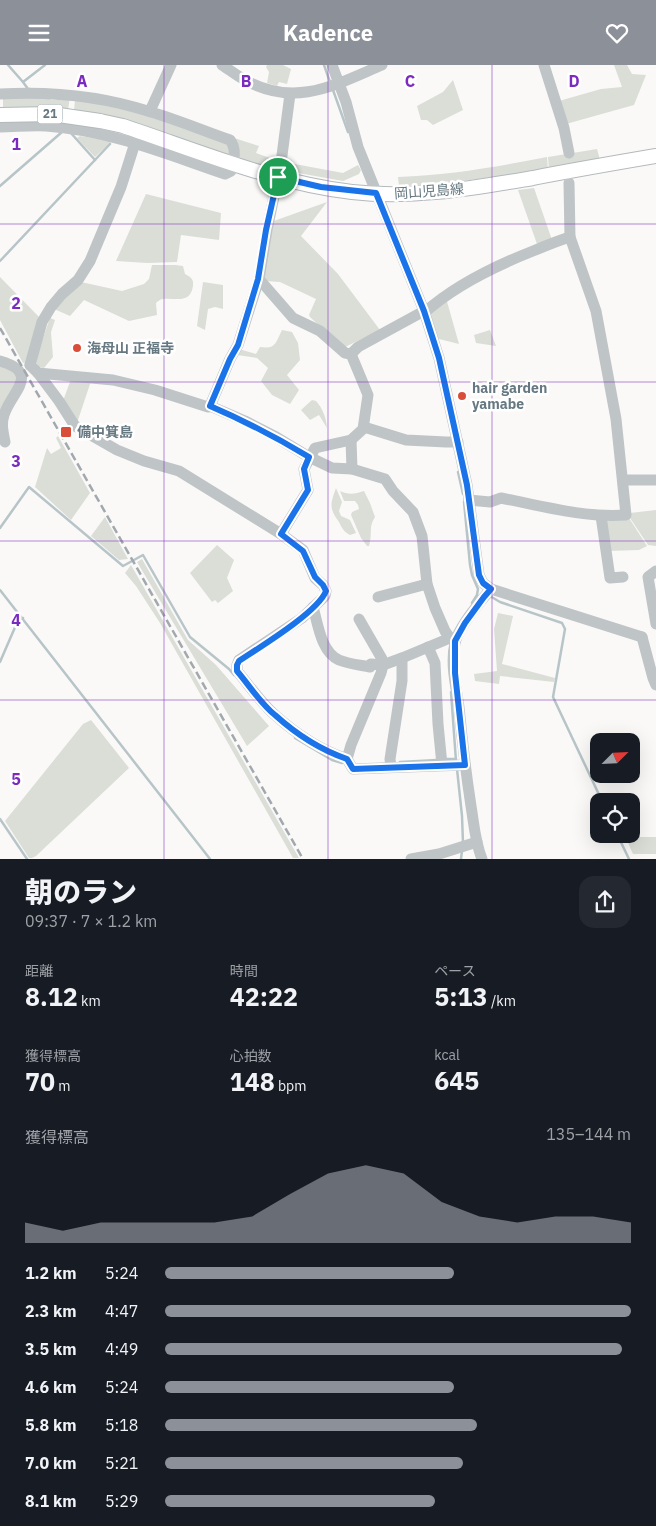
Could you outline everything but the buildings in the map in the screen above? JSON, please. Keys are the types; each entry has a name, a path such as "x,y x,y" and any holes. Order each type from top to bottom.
{"main road":[{"name":"岡山児島線","path":"0,115 52,114 100,121 123,126 278,177 321,187 376,193 448,191 656,156"}],"street":[{"path":"150,111 171,65"},
{"path":"222,65 246,81 274,91 290,93 311,92 334,85 382,65"},
{"path":"332,65 334,85 346,102 358,147 439,358 454,442 467,485 479,575 483,583 488,592 642,637"},
{"path":"544,65 564,128 569,153"},
{"path":"210,406 238,345 258,279 266,230 278,177 290,93"},
{"path":"0,94 73,95 150,111 230,140 234,147 234,163 231,171 224,174 112,136 37,126 0,127"},
{"path":"70,129 73,95"},
{"path":"5,442 2,426 4,414 20,387 21,378 29,369 42,322 62,294 78,280 90,261 120,187 135,143"},
{"path":"469,500 490,502 501,498 602,516 626,515 616,419 596,311 570,237 570,183"},
{"path":"351,354 358,347 422,312 451,292 502,264 570,237"},
{"path":"258,279 293,319 320,331 345,353 351,354"},
{"path":"281,534 308,490 304,469 315,448 351,440 364,427 368,395 351,354"},
{"path":"0,361 15,367 113,380 210,406 245,421 332,468 352,469 385,479 393,491 413,512 422,536 427,584 435,608 453,640 455,673 451,763"},
{"path":"29,369 59,401 72,423 79,429 117,450 144,461 179,471 281,534 303,551 315,577 326,591 324,595 302,617 239,661 237,665 237,671 274,715 309,741 349,762 353,769 390,764 451,763"},
{"path":"364,427 406,440 454,442"},
{"path":"351,440 352,469"},
{"path":"623,480 656,480"},
{"path":"602,516 610,578 623,577"},
{"path":"642,637 656,626 648,577 656,571"},
{"path":"378,597 427,584"},
{"path":"313,607 321,635 331,654 338,659 370,667 371,664 383,665 428,647 453,640 488,592"},
{"path":"349,762 351,745 383,665 382,659 359,619"},
{"path":"642,637 656,685"},
{"path":"428,647 435,663 438,724 451,763 468,844 482,859"},
{"path":"390,764 402,681 402,658"},
{"path":"411,859 439,854 468,844"}],"shaded area":[{"path":"267,65 283,65 291,69 287,84 279,82 277,86 267,83 269,72 266,67"},
{"path":"614,65 627,65 632,74 646,75 634,105 566,124 559,101 601,89 622,87"},
{"path":"453,80 463,110 433,125 427,120 421,120 417,106 443,92"},
{"path":"49,95 51,100 70,97 68,110 3,109 3,97"},
{"path":"75,99 157,117 228,143 230,153 228,155 74,111"},
{"path":"80,136 112,141 95,157 77,138"},
{"path":"234,138 259,146 256,153 278,161 276,165 272,169 241,159 238,155"},
{"path":"597,149 600,160 549,170 548,157"},
{"path":"547,157 548,170 431,185 399,186 398,177 473,170"},
{"path":"284,162 343,173 358,165 361,170 359,174 343,181 287,171"},
{"path":"534,188 552,240 537,244 518,190"},
{"path":"146,194 221,213 219,240 181,235 177,262 116,261"},
{"path":"327,202 301,236 338,274 380,330 343,348 310,317 309,315 316,299 280,282 265,281 263,275 271,222"},
{"path":"152,265 183,266 185,274 193,281 189,296 181,299 161,299 156,303 157,315 129,321 84,300 70,316 54,309 81,282 122,291 144,284 149,279"},
{"path":"0,277 40,318 27,362 23,363 0,320"},
{"path":"203,282 223,285 223,309 215,307 208,309 205,330 197,326"},
{"path":"446,298 459,344 435,338 431,324 431,312"},
{"path":"50,318 55,320 51,332 53,357 44,368 39,367 35,361"},
{"path":"282,330 292,332 298,343 300,360 287,375 299,390 290,404 272,395 261,381 268,368 257,358 237,355 239,349 256,354 260,347 272,346"},
{"path":"490,330 496,346 476,343 474,335"},
{"path":"0,364 19,374 0,434"},
{"path":"71,379 91,381 77,423 63,401"},
{"path":"312,400 316,401 322,410 327,428 319,415 310,420 301,410"},
{"path":"58,436 90,493 71,520 35,487 47,448 51,454 61,448 56,438"},
{"path":"336,488 342,502 339,511 341,516 350,520 356,533 350,535 346,533 333,513 332,503"},
{"path":"340,491 352,494 364,491 375,517 372,524 369,546 361,538 351,515 352,512 359,509 358,505 355,501 344,501"},
{"path":"656,510 656,546 648,545 630,518 630,513"},
{"path":"105,517 128,559 119,560 91,536"},
{"path":"629,518 647,546 639,550 608,551 605,520"},
{"path":"217,545 234,560 227,578 233,591 218,603 215,600 212,602 190,573"},
{"path":"142,559 188,640 216,665 269,726 247,746 137,562"},
{"path":"131,565 299,858 293,858 160,623 136,586 125,573"},
{"path":"498,613 513,616 502,664 555,678 554,682 500,676 499,684 475,681 474,674 497,671 494,629"},
{"path":"91,720 129,768 36,856 29,858 5,821 83,724"},
{"path":"640,837 656,837 656,854 633,854 628,843 640,843"}],"waterway":[{"path":"8,65 23,82 45,65"},
{"path":"324,65 330,82"},
{"path":"23,82 30,89"},
{"path":"333,90 348,132"},
{"path":"0,186 62,132"},
{"path":"70,132 95,160"},
{"path":"0,261 110,144"},
{"path":"458,472 463,494"},
{"path":"0,528 29,487 123,566 143,555 190,637 234,675"},
{"path":"464,502 470,565 478,589 472,603"},
{"path":"0,590 210,859"},
{"path":"490,596 500,602 562,623 565,629 553,697 598,793"},
{"path":"0,662 16,625 23,618"},
{"path":"451,692 456,761"},
{"path":"295,738 332,760 342,763"},
{"path":"445,759 456,759"},
{"path":"400,762 437,760"},
{"path":"457,769 463,843"},
{"path":"0,819 27,859"},
{"path":"621,843 629,859"},
{"path":"461,859 462,851"}],"railway":[{"path":"0,328 303,859"}],"place":[{"name":"海母山 正福寺","path":"77,348"},
{"name":"hair garden yamabe","path":"462,396"},
{"name":"備中箕島","path":"66,432"}],"route":[{"path":"278,177 321,187 352,192 376,193 424,311 439,358 467,485 479,575 483,583 491,589 465,623 455,641 455,673 465,765 353,769 347,759 309,741 274,715 237,671 239,661 302,617 316,605 326,591 315,577 303,551 281,534 308,490 304,469 309,457 245,421 210,406 238,345 258,279 266,230 278,177"}]}
